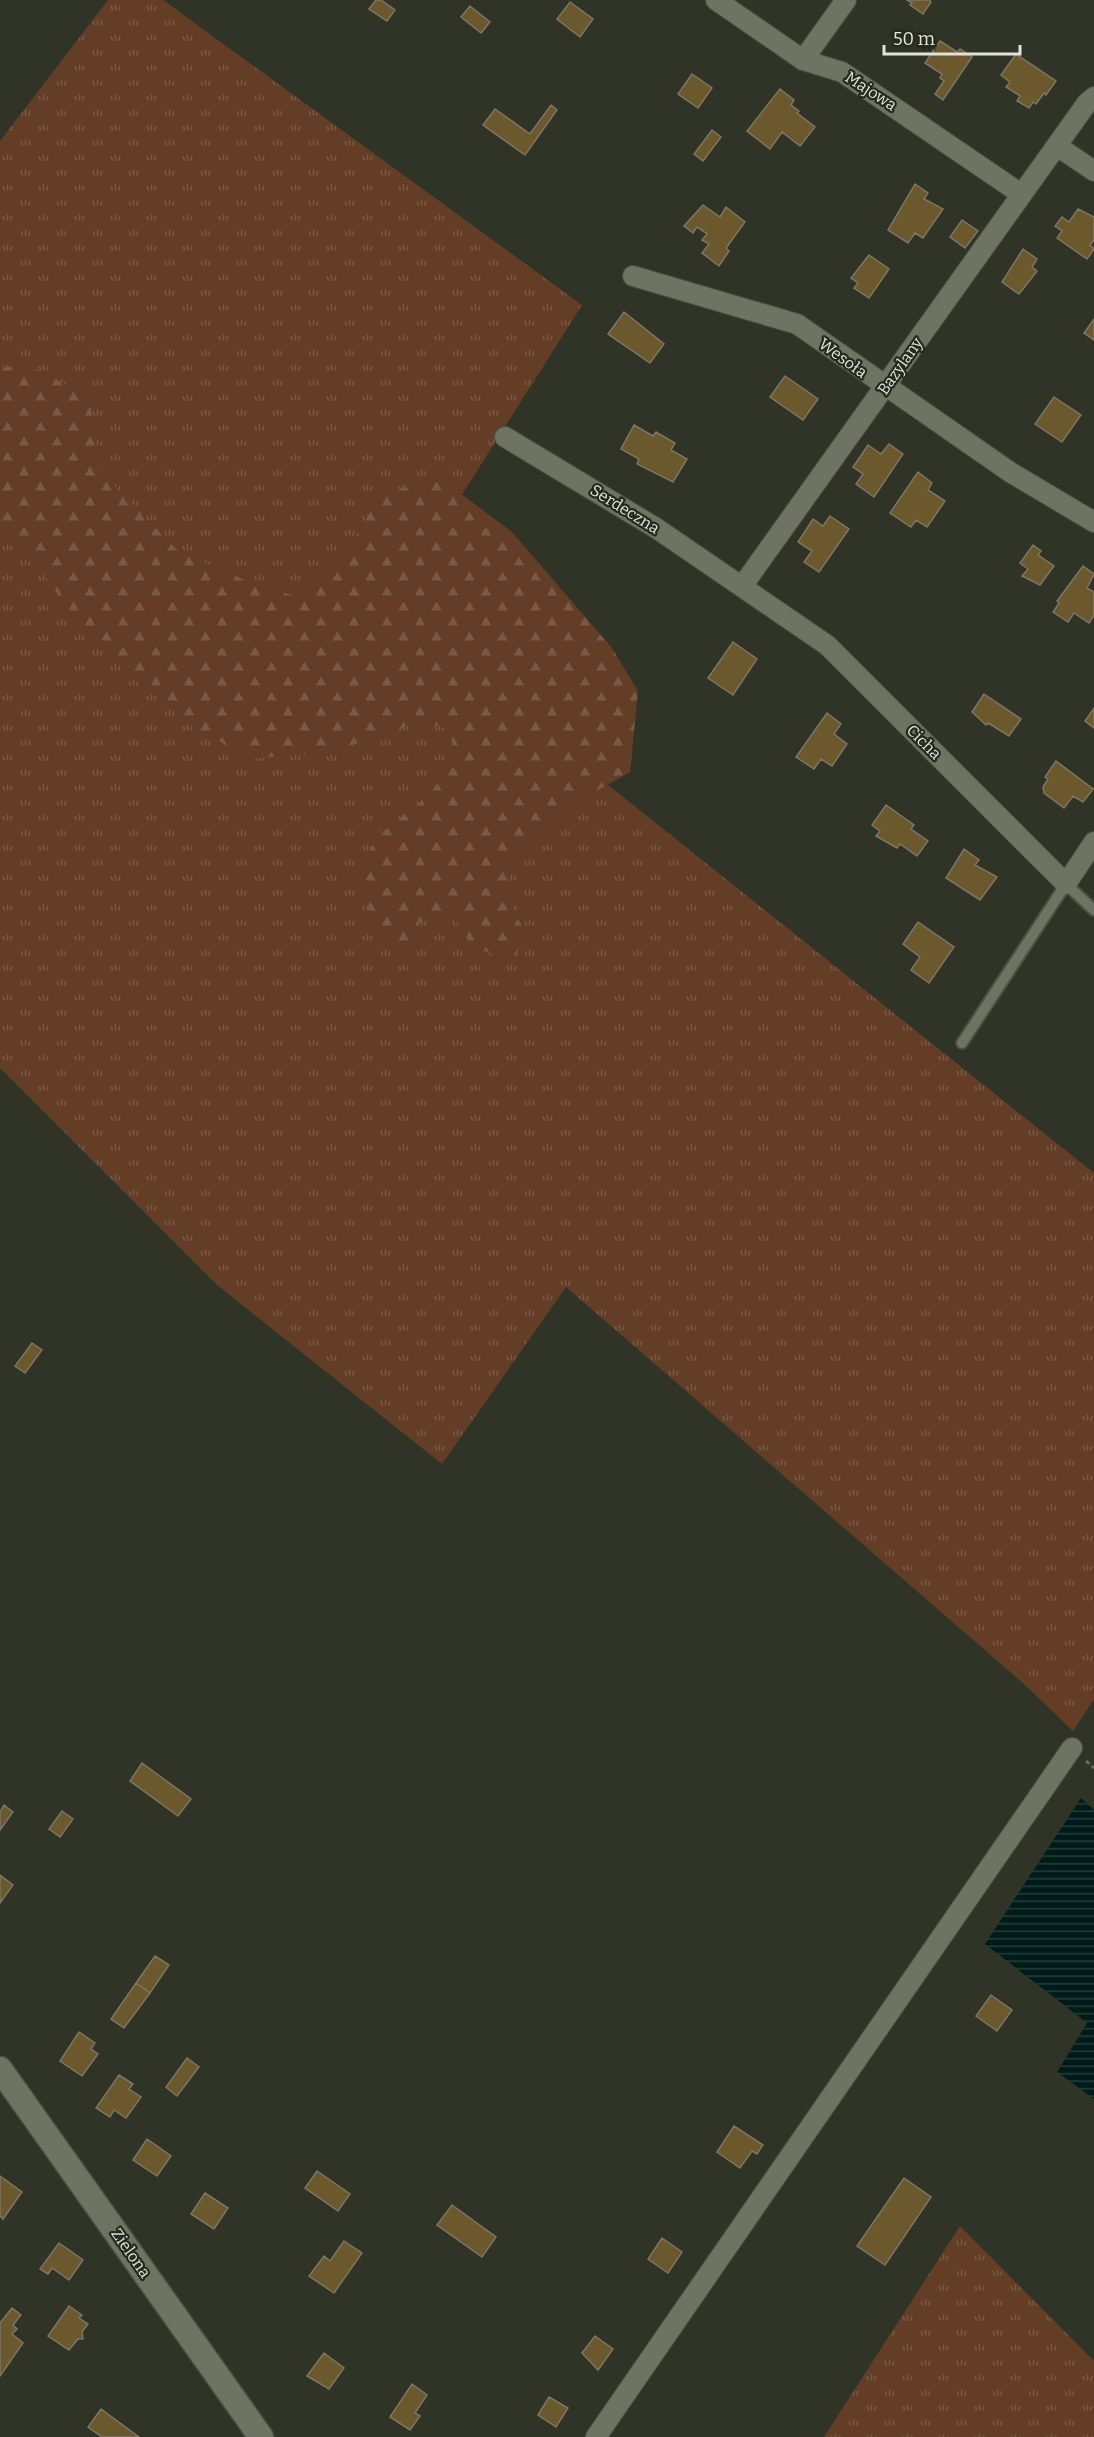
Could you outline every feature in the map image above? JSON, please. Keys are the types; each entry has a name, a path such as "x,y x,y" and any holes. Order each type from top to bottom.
{"street":[{"name":"Majowa","path":"716,0 803,60 842,72 1021,194"},
{"path":"803,60 846,0"},
{"name":"Bazylany","path":"743,585 1021,194 1094,97"},
{"path":"1057,146 1094,171"},
{"name":"Wesoła","path":"633,276 797,324 884,387 1010,472 1094,522"},
{"name":"Serdeczna","path":"505,437 647,522 743,585"},
{"name":"Cicha","path":"743,585 827,645 1066,884"},
{"path":"1066,884 1094,842"},
{"path":"596,2437 1072,1748"},
{"name":"Zielona","path":"0,2069 261,2437"}],"lane":[{"name":"Cicha","path":"1066,884 1094,910"},
{"path":"962,1043 1066,884"}],"green space":[{"path":"108,0 163,0 582,305 389,610 1094,1173 1094,1699 1073,1731 1024,1684 566,1287 442,1464 217,1285 0,1068 0,141"},
{"path":"0,367 33,367 89,397 100,471 179,552 245,580 301,598 340,564 375,502 433,473 512,532 612,648 638,691 630,772 581,800 513,854 506,893 523,929 515,964 471,945 450,911 419,923 409,947 372,920 360,883 375,838 424,799 454,766 451,730 420,721 338,750 249,759 202,731 143,686 87,635 0,513"},
{"path":"960,2226 1094,2361 1094,2437 824,2437"}],"water":[{"path":"1081,1798 1094,1810 1094,2099 1057,2072 1087,2023 985,1944"}],"building":[{"path":"376,0 381,0 395,10 387,21 369,9"},
{"path":"907,0 930,0 931,2 923,14"},
{"path":"570,2 593,19 580,37 557,19"},
{"path":"470,6 490,22 481,33 461,17"},
{"path":"940,41 957,52 960,49 972,57 943,100 935,94 944,81 940,78 942,74 925,63"},
{"path":"1016,54 1056,81 1046,95 1044,93 1036,104 1033,102 1029,108 1017,101 1020,96 1006,87 1010,82 1001,75"},
{"path":"692,74 712,88 698,108 678,94"},
{"path":"780,89 794,100 791,105 799,111 797,113 815,127 800,146 782,132 770,149 747,131"},
{"path":"551,105 557,110 525,155 483,125 495,109 530,134"},
{"path":"712,130 721,137 703,161 694,154"},
{"path":"915,184 928,193 924,199 943,209 923,238 915,233 908,243 888,230"},
{"path":"703,205 720,217 726,207 745,222 726,248 729,251 719,266 702,253 709,244 702,240 707,234 697,227 693,233 684,226"},
{"path":"1078,209 1094,217 1094,240 1090,245 1094,249 1087,259 1057,238 1062,231 1055,226 1062,217 1069,222"},
{"path":"962,220 978,231 965,248 950,237"},
{"path":"1023,249 1037,259 1032,267 1037,271 1019,294 1002,282"},
{"path":"869,255 889,269 869,298 854,288 858,283 851,278"},
{"path":"624,312 664,344 650,363 608,334"},
{"path":"1094,319 1094,340 1084,333"},
{"path":"785,376 818,399 803,420 770,397"},
{"path":"1054,397 1081,415 1062,442 1035,424"},
{"path":"634,425 653,436 656,432 675,443 671,450 687,459 673,482 637,464 639,459 621,449"},
{"path":"889,444 903,454 874,497 856,484 863,474 853,467 868,445 881,454"},
{"path":"918,472 932,483 928,490 945,501 927,527 916,520 911,527 890,513"},
{"path":"830,516 849,529 819,572 804,562 812,551 798,542 813,519 823,526"},
{"path":"1033,545 1041,551 1038,555 1054,566 1040,585 1022,576 1028,569 1020,563"},
{"path":"1083,566 1094,574 1087,588 1094,592 1094,615 1089,623 1074,613 1068,622 1053,612 1059,603 1057,601"},
{"path":"733,642 757,659 733,695 708,678"},
{"path":"984,694 1021,719 1009,736 988,723 986,725 972,712"},
{"path":"1094,708 1094,728 1085,721"},
{"path":"827,713 841,724 834,734 847,744 832,766 821,759 814,769 796,757"},
{"path":"1056,761 1093,789 1083,802 1073,796 1064,808 1044,793 1043,787 1048,779 1045,777"},
{"path":"886,805 914,825 911,829 928,841 917,856 900,844 897,848 876,836 880,831 872,825"},
{"path":"964,849 979,860 975,865 997,877 980,900 946,878"},
{"path":"918,922 954,947 929,983 911,970 920,957 903,944"},
{"path":"32,1343 42,1350 25,1373 15,1366"},
{"path":"142,1763 191,1799 178,1816 130,1781"},
{"path":"4,1805 13,1812 0,1830 0,1812"},
{"path":"62,1811 73,1819 60,1837 49,1829"},
{"path":"0,1875 13,1885 0,1903"},
{"path":"155,1956 169,1965 150,1993 136,1983"},
{"path":"136,1983 150,1993 124,2028 111,2019"},
{"path":"991,1995 1012,2010 997,2031 976,2016"},
{"path":"79,2032 95,2043 91,2049 98,2054 82,2076 60,2061"},
{"path":"187,2058 199,2067 177,2096 166,2087"},
{"path":"119,2075 133,2084 129,2089 141,2097 126,2118 114,2110 110,2117 96,2108"},
{"path":"734,2126 763,2145 757,2154 752,2151 740,2168 717,2152"},
{"path":"147,2139 171,2156 157,2176 133,2160"},
{"path":"317,2171 350,2194 338,2211 305,2188"},
{"path":"0,2176 22,2192 3,2219 0,2216"},
{"path":"904,2178 931,2197 885,2265 857,2246"},
{"path":"205,2193 228,2208 214,2229 191,2214"},
{"path":"452,2205 496,2237 482,2257 437,2225"},
{"path":"662,2238 682,2252 668,2273 648,2259"},
{"path":"344,2241 362,2253 334,2293 309,2276 324,2256 330,2261"},
{"path":"59,2243 83,2260 69,2280 52,2268 48,2274 40,2269"},
{"path":"69,2306 82,2315 79,2318 88,2324 82,2332 83,2339 78,2339 69,2350 48,2336"},
{"path":"12,2308 21,2315 13,2325 17,2329 12,2334 23,2343 0,2376 0,2323"},
{"path":"595,2336 613,2349 598,2370 582,2353"},
{"path":"324,2353 344,2368 329,2389 307,2376"},
{"path":"412,2384 427,2395 415,2413 420,2416 410,2430 390,2417"},
{"path":"549,2397 568,2408 556,2427 538,2415"},
{"path":"101,2409 139,2437 102,2437 88,2427"}]}
